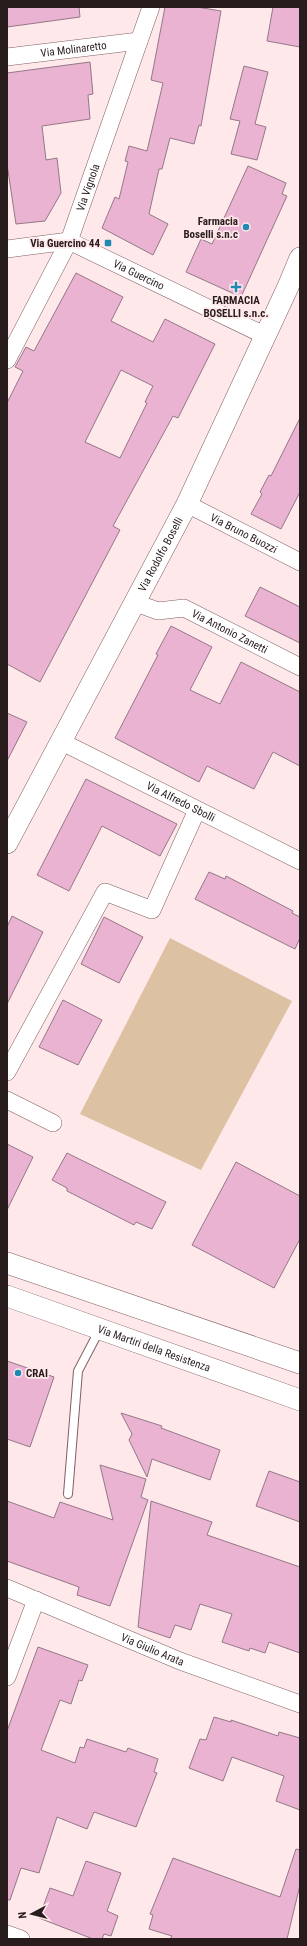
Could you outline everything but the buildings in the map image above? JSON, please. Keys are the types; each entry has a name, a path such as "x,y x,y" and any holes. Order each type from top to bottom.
{"street":[{"name":"Via Vignola","path":"7,360 69,241 151,7"},
{"name":"Via Molinaretto","path":"7,58 139,42"},
{"path":"7,249 69,241"},
{"name":"Via Guercino","path":"69,241 266,336"},
{"name":"Via Rodolfo Boselli","path":"7,843 62,742 187,504 266,336 300,258"},
{"name":"Via Bruno Buozzi","path":"187,504 300,562"},
{"name":"Via Antonio Zanetti","path":"136,602 158,611 184,608 300,667"},
{"name":"Via Alfredo Sbolli","path":"62,742 300,861"},
{"path":"7,1072 105,892 152,910 198,810"},
{"path":"7,1100 53,1123"},
{"path":"7,1263 300,1363"},
{"name":"Via Martiri della Resistenza","path":"7,1296 300,1400"},
{"path":"169,1354 180,1322"},
{"name":"Via Giulio Arata","path":"7,1588 180,1661 300,1704"},
{"path":"7,1677 36,1600"},
{"path":"7,1934 21,1939"}],"lane":[{"path":"68,1494 78,1372 100,1329"}],"shaded area":[{"path":"170,938 292,1001 201,1170 80,1114"}],"place":[{"name":"Farmacia Boselli s.n.c","path":"246,227"},
{"name":"Via Guercino 44","path":"108,243"},
{"name":"FARMACIA BOSELLI s.n.c.","path":"236,287"},
{"name":"CRAI","path":"18,1373"}]}
